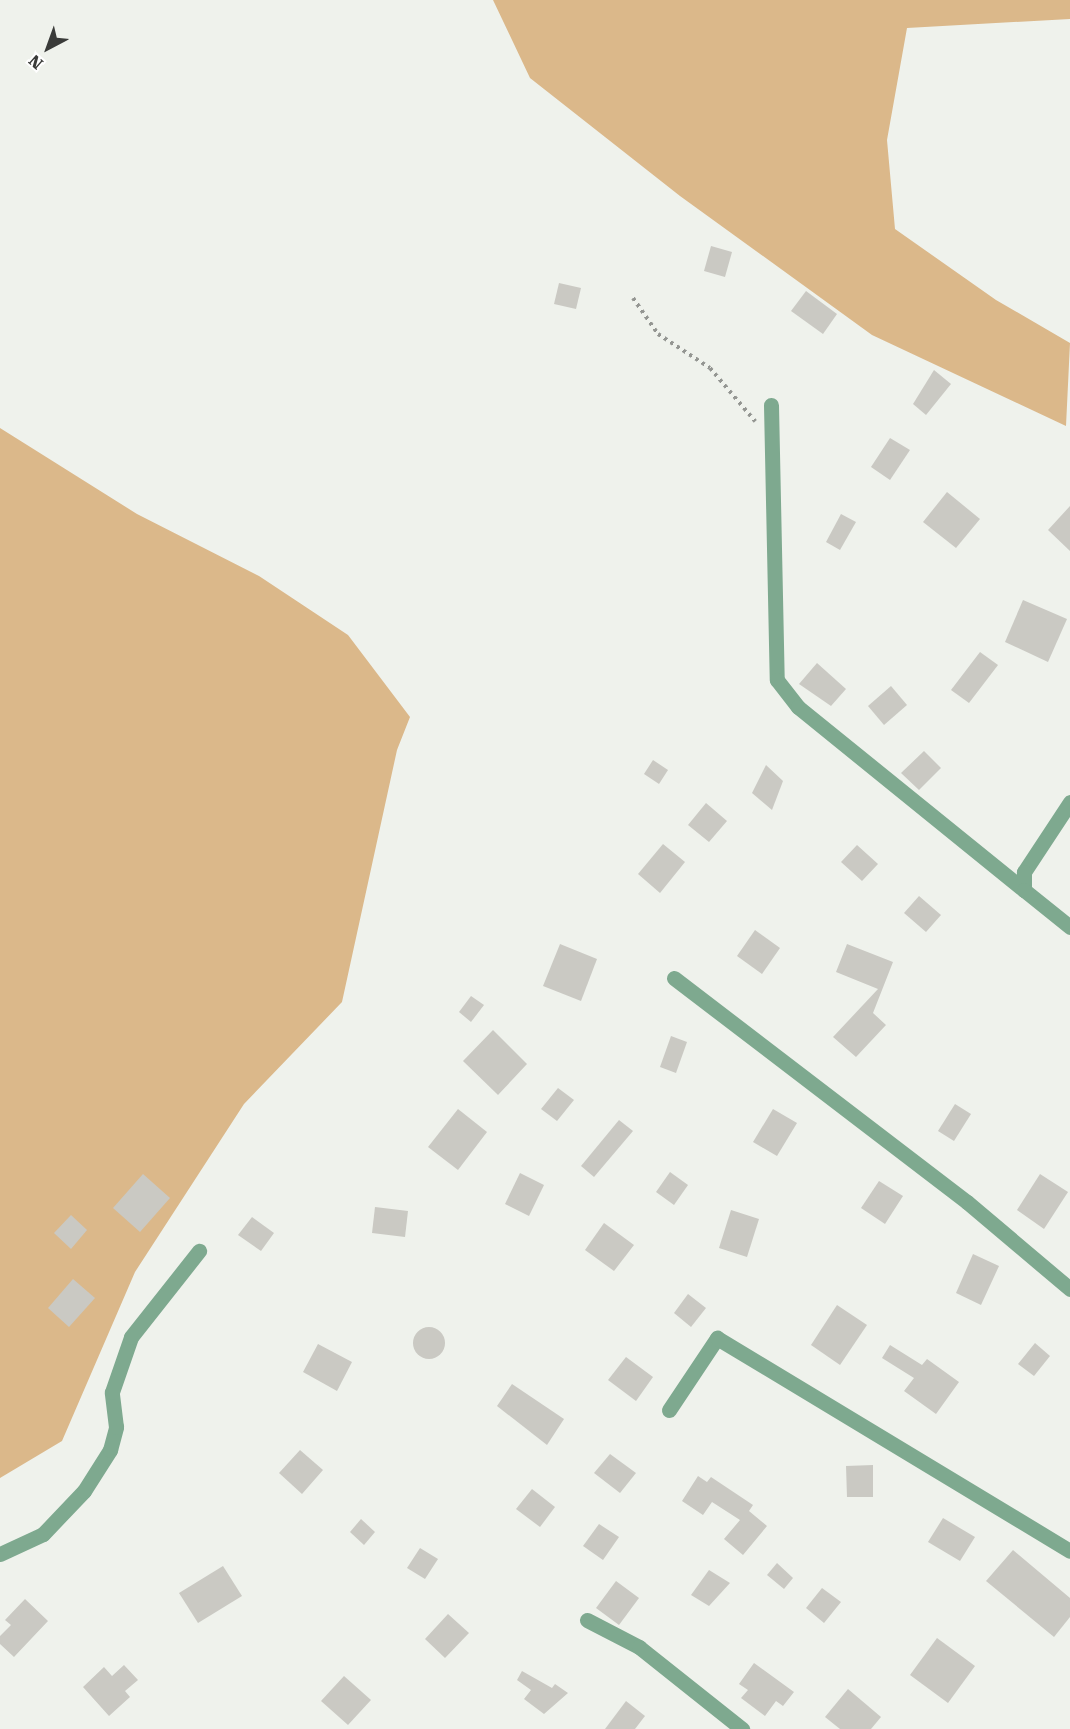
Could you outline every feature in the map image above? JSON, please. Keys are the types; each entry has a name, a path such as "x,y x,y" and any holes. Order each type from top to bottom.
{"street":[{"path":"771,405 774,444 777,680 798,707 1070,927"},
{"path":"1024,890 1024,872 1034,853 1070,802"},
{"path":"674,978 967,1202 1070,1289"},
{"path":"0,1554 43,1534 84,1491 110,1450 116,1427 112,1392 131,1336 199,1251"},
{"path":"669,1410 717,1338 1070,1551"},
{"path":"587,1620 639,1647 742,1729"}],"path":[{"path":"633,298 658,334 710,368 774,444"}],"shaded area":[{"path":"493,0 1070,0 1070,19 907,28 887,140 895,229 996,300 1070,343 1066,426 872,335 680,196 530,78"},
{"path":"0,428 137,514 259,576 348,635 410,717 397,750 342,1002 244,1104 135,1272 62,1441 0,1478"}],"building":[{"path":"711,246 732,252 725,277 704,271"},
{"path":"559,283 581,288 576,309 554,304"},
{"path":"806,291 837,314 823,334 791,311"},
{"path":"934,370 951,384 926,415 913,404"},
{"path":"890,438 910,450 890,480 871,467"},
{"path":"947,492 980,519 956,548 923,522"},
{"path":"1070,506 1070,551 1048,530"},
{"path":"841,514 856,522 840,550 826,542"},
{"path":"1023,600 1067,619 1048,662 1005,642"},
{"path":"980,652 998,665 969,703 951,690"},
{"path":"817,663 846,689 831,706 799,684"},
{"path":"891,686 907,705 884,725 868,706"},
{"path":"924,751 941,768 919,790 901,773"},
{"path":"653,760 668,770 659,784 644,774"},
{"path":"766,765 783,781 772,810 752,793"},
{"path":"706,803 727,821 709,842 688,825"},
{"path":"663,844 685,862 660,893 638,874"},
{"path":"857,845 878,864 862,881 841,862"},
{"path":"919,896 941,915 926,932 904,913"},
{"path":"755,930 780,948 762,974 737,956"},
{"path":"560,944 597,959 581,1001 543,986"},
{"path":"847,944 893,962 873,1013 886,1025 856,1057 833,1037 878,989 836,972"},
{"path":"471,996 484,1005 471,1022 459,1012"},
{"path":"493,1030 527,1064 498,1095 463,1061"},
{"path":"671,1036 687,1042 676,1073 660,1067"},
{"path":"558,1088 574,1100 557,1121 541,1109"},
{"path":"955,1104 971,1114 954,1141 938,1131"},
{"path":"458,1109 487,1132 458,1170 428,1147"},
{"path":"773,1109 797,1123 777,1156 753,1142"},
{"path":"619,1120 633,1131 594,1177 581,1166"},
{"path":"670,1172 688,1185 674,1205 656,1192"},
{"path":"520,1173 544,1185 529,1216 505,1204"},
{"path":"143,1174 170,1198 140,1232 113,1208"},
{"path":"1040,1174 1068,1192 1044,1229 1017,1210"},
{"path":"879,1181 903,1196 885,1224 861,1208"},
{"path":"375,1207 408,1211 405,1237 372,1233"},
{"path":"731,1210 759,1219 747,1257 719,1248"},
{"path":"71,1215 87,1230 71,1249 54,1233"},
{"path":"252,1217 274,1233 261,1251 238,1235"},
{"path":"604,1223 634,1245 614,1271 585,1250"},
{"path":"973,1254 999,1266 981,1305 956,1293"},
{"path":"73,1279 95,1298 69,1327 48,1308"},
{"path":"688,1294 706,1308 691,1327 674,1313"},
{"path":"837,1305 867,1325 840,1365 811,1345"},
{"path":"429,1327 440,1332 445,1343 440,1354 429,1359 418,1354 413,1343 418,1332"},
{"path":"1035,1343 1050,1356 1034,1376 1018,1364"},
{"path":"318,1344 352,1362 337,1391 303,1372"},
{"path":"890,1345 922,1365 927,1359 959,1382 936,1414 904,1391 914,1378 882,1358"},
{"path":"626,1357 653,1377 636,1401 608,1380"},
{"path":"512,1384 564,1419 547,1445 497,1406"},
{"path":"300,1450 323,1470 302,1494 279,1473"},
{"path":"610,1454 636,1473 620,1493 594,1473"},
{"path":"873,1465 873,1497 847,1497 846,1466"},
{"path":"698,1476 707,1482 711,1477 753,1505 749,1511 767,1526 743,1555 724,1539 740,1520 712,1502 703,1515 682,1501"},
{"path":"532,1489 555,1507 540,1527 516,1509"},
{"path":"943,1518 975,1537 960,1561 928,1542"},
{"path":"361,1519 375,1532 364,1545 350,1532"},
{"path":"599,1524 619,1537 603,1560 583,1546"},
{"path":"420,1548 438,1559 425,1579 407,1568"},
{"path":"1013,1550 1070,1598 1070,1617 1054,1637 986,1581"},
{"path":"777,1563 793,1578 784,1589 767,1575"},
{"path":"223,1566 242,1596 198,1623 179,1593"},
{"path":"709,1570 730,1583 709,1606 691,1595"},
{"path":"616,1581 639,1598 619,1625 596,1608"},
{"path":"822,1588 841,1602 824,1623 806,1608"},
{"path":"25,1599 48,1621 14,1657 0,1644 0,1636 11,1625 5,1620"},
{"path":"448,1614 469,1633 445,1658 425,1639"},
{"path":"937,1638 975,1666 948,1703 910,1675"},
{"path":"754,1663 794,1692 783,1706 776,1701 765,1716 741,1698 748,1690 739,1684"},
{"path":"124,1665 138,1680 125,1691 130,1697 109,1716 83,1687 104,1667 112,1676"},
{"path":"522,1671 552,1688 555,1684 568,1693 544,1714 524,1699 531,1690 517,1680"},
{"path":"344,1676 371,1700 348,1725 321,1701"},
{"path":"848,1689 881,1717 871,1729 840,1729 825,1717"},
{"path":"626,1701 645,1716 635,1729 605,1729"}]}
